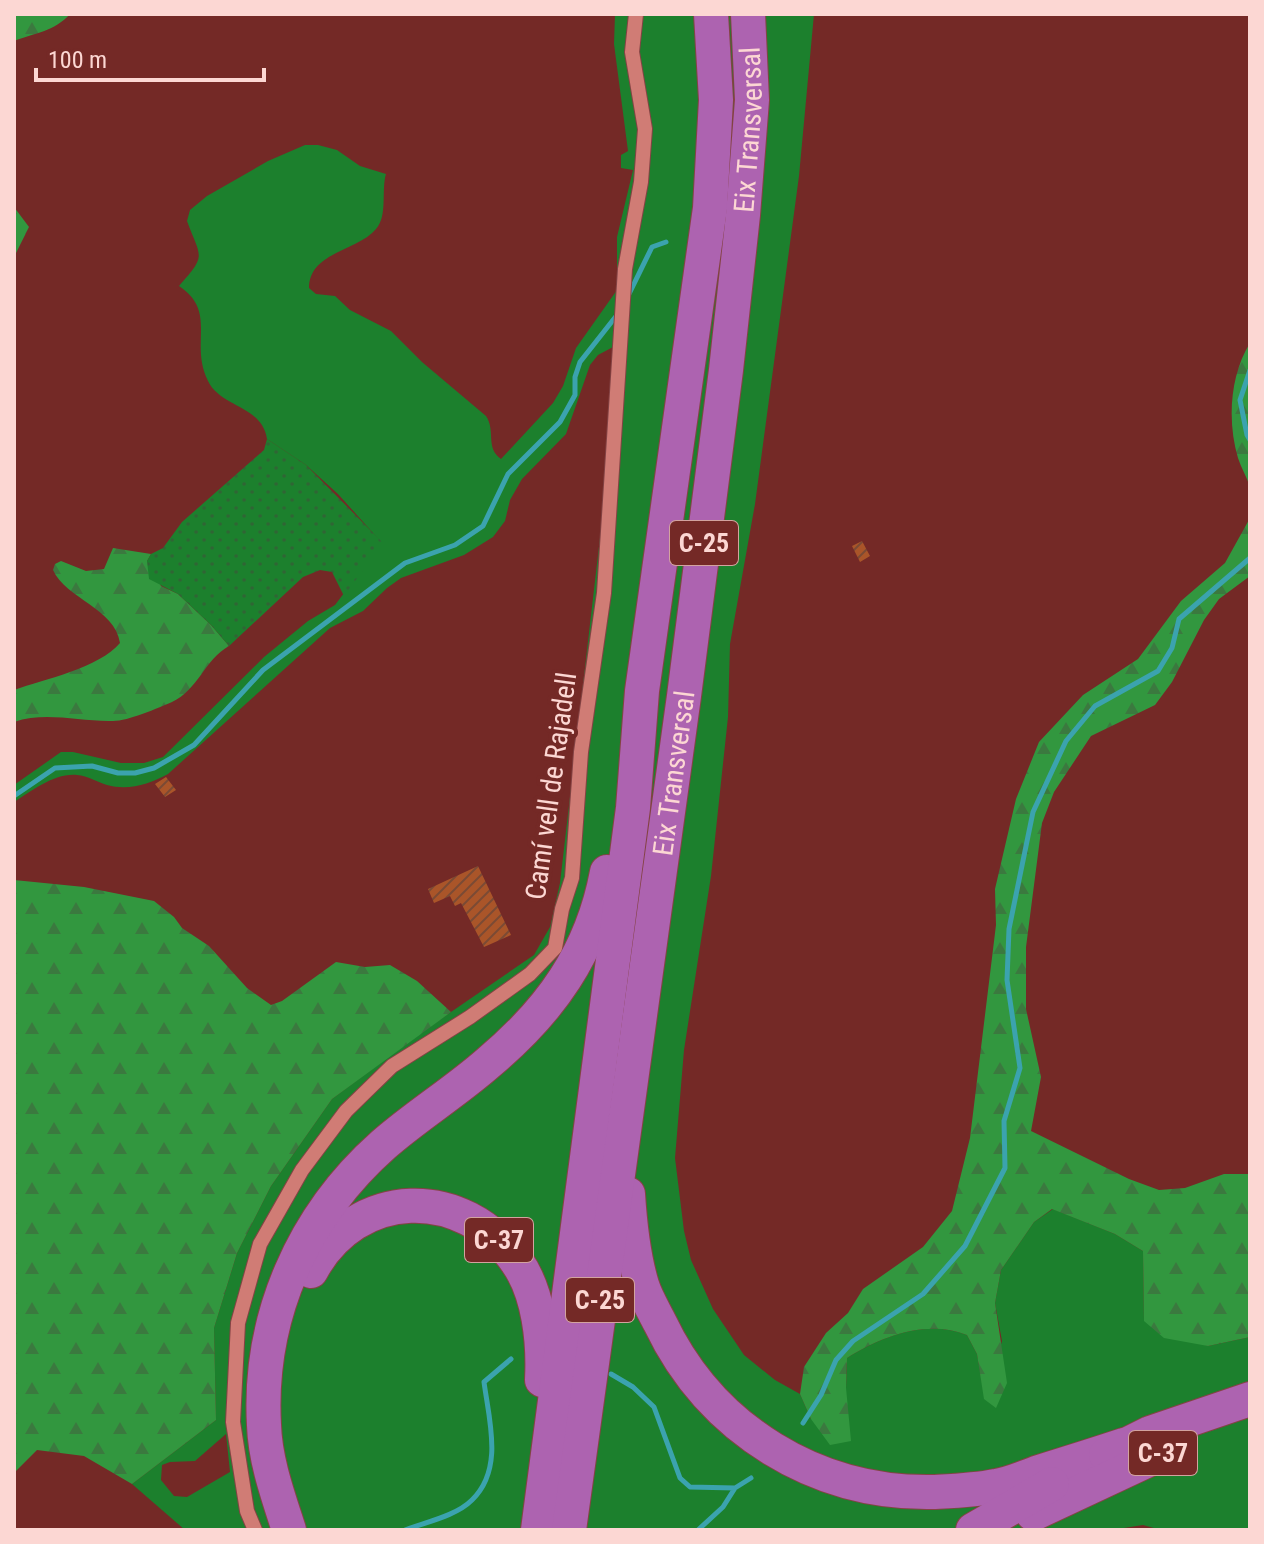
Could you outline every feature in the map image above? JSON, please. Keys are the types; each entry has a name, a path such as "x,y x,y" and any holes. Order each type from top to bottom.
{"highway":[{"name":"Eix Transversal","path":"538,1530 633,808 642,691 710,208 716,100 711,14"},
{"name":"Eix Transversal","path":"569,1530 726,370 752,100 748,14"},
{"path":"289,1530 275,1488 264,1427 264,1373 284,1284 327,1206 354,1176 382,1146 488,1064 528,1026 570,974 590,931 604,885 642,691"},
{"name":"C-37","path":"632,1071 634,1149 628,1189 629,1215 643,1287 665,1335 688,1372 717,1408 784,1457 852,1484 894,1491 936,1492 996,1486 1124,1445 1250,1399"},
{"name":"C-37","path":"306,1530 291,1486 280,1426 281,1378 289,1327 302,1288 321,1251 335,1237 376,1213 408,1204 465,1215 492,1232 517,1262 528,1282 538,1320 543,1361 539,1435 546,1472"},
{"name":"C-37","path":"1001,1530 1165,1452 1250,1422"},
{"name":"C-37","path":"973,1530 1124,1445"},
{"path":"1021,1530 1079,1491"}],"street":[{"name":"Camí vell de Rajadell","path":"255,1530 247,1511 233,1422 238,1323 260,1244 302,1170 346,1111 392,1066 470,1017 530,974 555,948 562,909 572,878 581,752 604,593 625,269 641,182 645,129 632,52 636,14"}],"green space":[{"path":"14,14 70,14 51,28 14,41"},
{"path":"615,14 814,14 799,176 755,504 730,644 728,717 711,876 684,1050 675,1158 684,1231 691,1260 713,1309 744,1355 775,1380 800,1394 811,1419 846,1388 847,1358 890,1337 921,1329 952,1330 967,1335 977,1354 985,1399 1002,1341 995,1303 1001,1270 1034,1222 1053,1209 1115,1234 1143,1251 1144,1320 1208,1346 1250,1337 1250,1530 1161,1530 1143,1525 1111,1530 185,1530 132,1484 216,1420 214,1328 237,1253 271,1186 332,1099 416,1036 534,955 550,927 560,883 601,529 613,347 598,355 590,365 566,434 522,479 510,500 505,521 493,537 464,555 401,578 363,611 330,628 168,774 131,787 107,785 68,775 44,784 14,802 14,785 61,752 121,763 144,763 163,757 264,657 308,621 335,605 382,543 338,494 306,465 267,439 258,419 222,397 208,381 201,354 197,306 179,286 194,268 199,256 187,221 190,210 207,196 268,161 305,145 337,150 360,166 386,174 380,224 368,236 325,259 311,276 309,288 316,294 335,296 350,310 391,331 422,362 486,416 493,450 501,459 553,403 563,386 576,348 617,290 617,237 633,170 621,168 621,155 628,151 614,44","holes":["226,1434 230,1472 187,1497 174,1496 161,1480 162,1465 195,1461"]},
{"path":"14,207 29,227 14,257"},
{"path":"1250,343 1250,487 1235,444 1232,399 1238,369"},
{"path":"267,439 306,465 383,543 344,596 332,572 320,570 303,577 229,646 178,594 149,579 147,561 151,554 163,548 182,522 264,450"},
{"path":"1250,518 1250,576 1219,599 1204,620 1172,682 1155,705 1091,736 1054,792 1042,823 1026,947 1026,1009 1041,1077 1031,1131 1129,1179 1159,1190 1185,1188 1224,1174 1250,1174 1250,1337 1208,1346 1164,1338 1144,1321 1143,1251 1115,1234 1052,1209 1034,1222 1001,1270 995,1303 1007,1383 996,1408 984,1399 977,1354 967,1335 937,1329 905,1332 847,1358 846,1388 851,1441 830,1445 811,1419 800,1394 804,1367 826,1333 848,1313 863,1289 923,1247 952,1211 970,1138 996,925 995,889 1016,799 1039,742 1083,695 1138,659 1181,601 1225,563"},
{"path":"113,548 151,554 147,561 161,586 178,594 229,646 181,697 143,714 113,721 38,717 14,722 14,690 85,666 111,652 120,643 109,621 68,589 53,570 55,564 61,561 86,571 104,569"},
{"path":"14,880 84,887 154,901 182,928 209,946 247,988 271,1005 282,1001 336,962 365,967 390,965 417,981 451,1012 332,1099 271,1186 237,1253 214,1328 216,1420 132,1484 84,1456 37,1450 14,1473"}],"building":[{"path":"862,541 870,556 860,562 852,546"},
{"path":"166,777 176,790 165,797 155,784"},
{"path":"478,866 511,935 484,947 461,903 455,906 450,896 434,903 428,889"}],"waterway":[{"path":"628,296 652,247 666,242"},
{"path":"14,796 55,768 92,766 118,773 135,773 154,768 194,745 263,670 405,563 455,545 483,526 508,474 560,422 575,395 575,377 580,362 617,315"},
{"path":"1250,370 1240,400 1250,440"},
{"path":"803,1423 821,1395 836,1360 853,1341 923,1294 965,1246 1005,1168 1004,1121 1020,1068 1007,980 1009,929 1033,812 1066,741 1095,706 1158,671 1172,648 1179,619 1250,558"},
{"path":"405,1530 458,1510 482,1488 488,1474 492,1444 484,1382 511,1359"},
{"path":"611,1374 633,1387 654,1407 680,1478 690,1487 735,1488"},
{"path":"698,1530 723,1507 735,1488 751,1478"}]}
